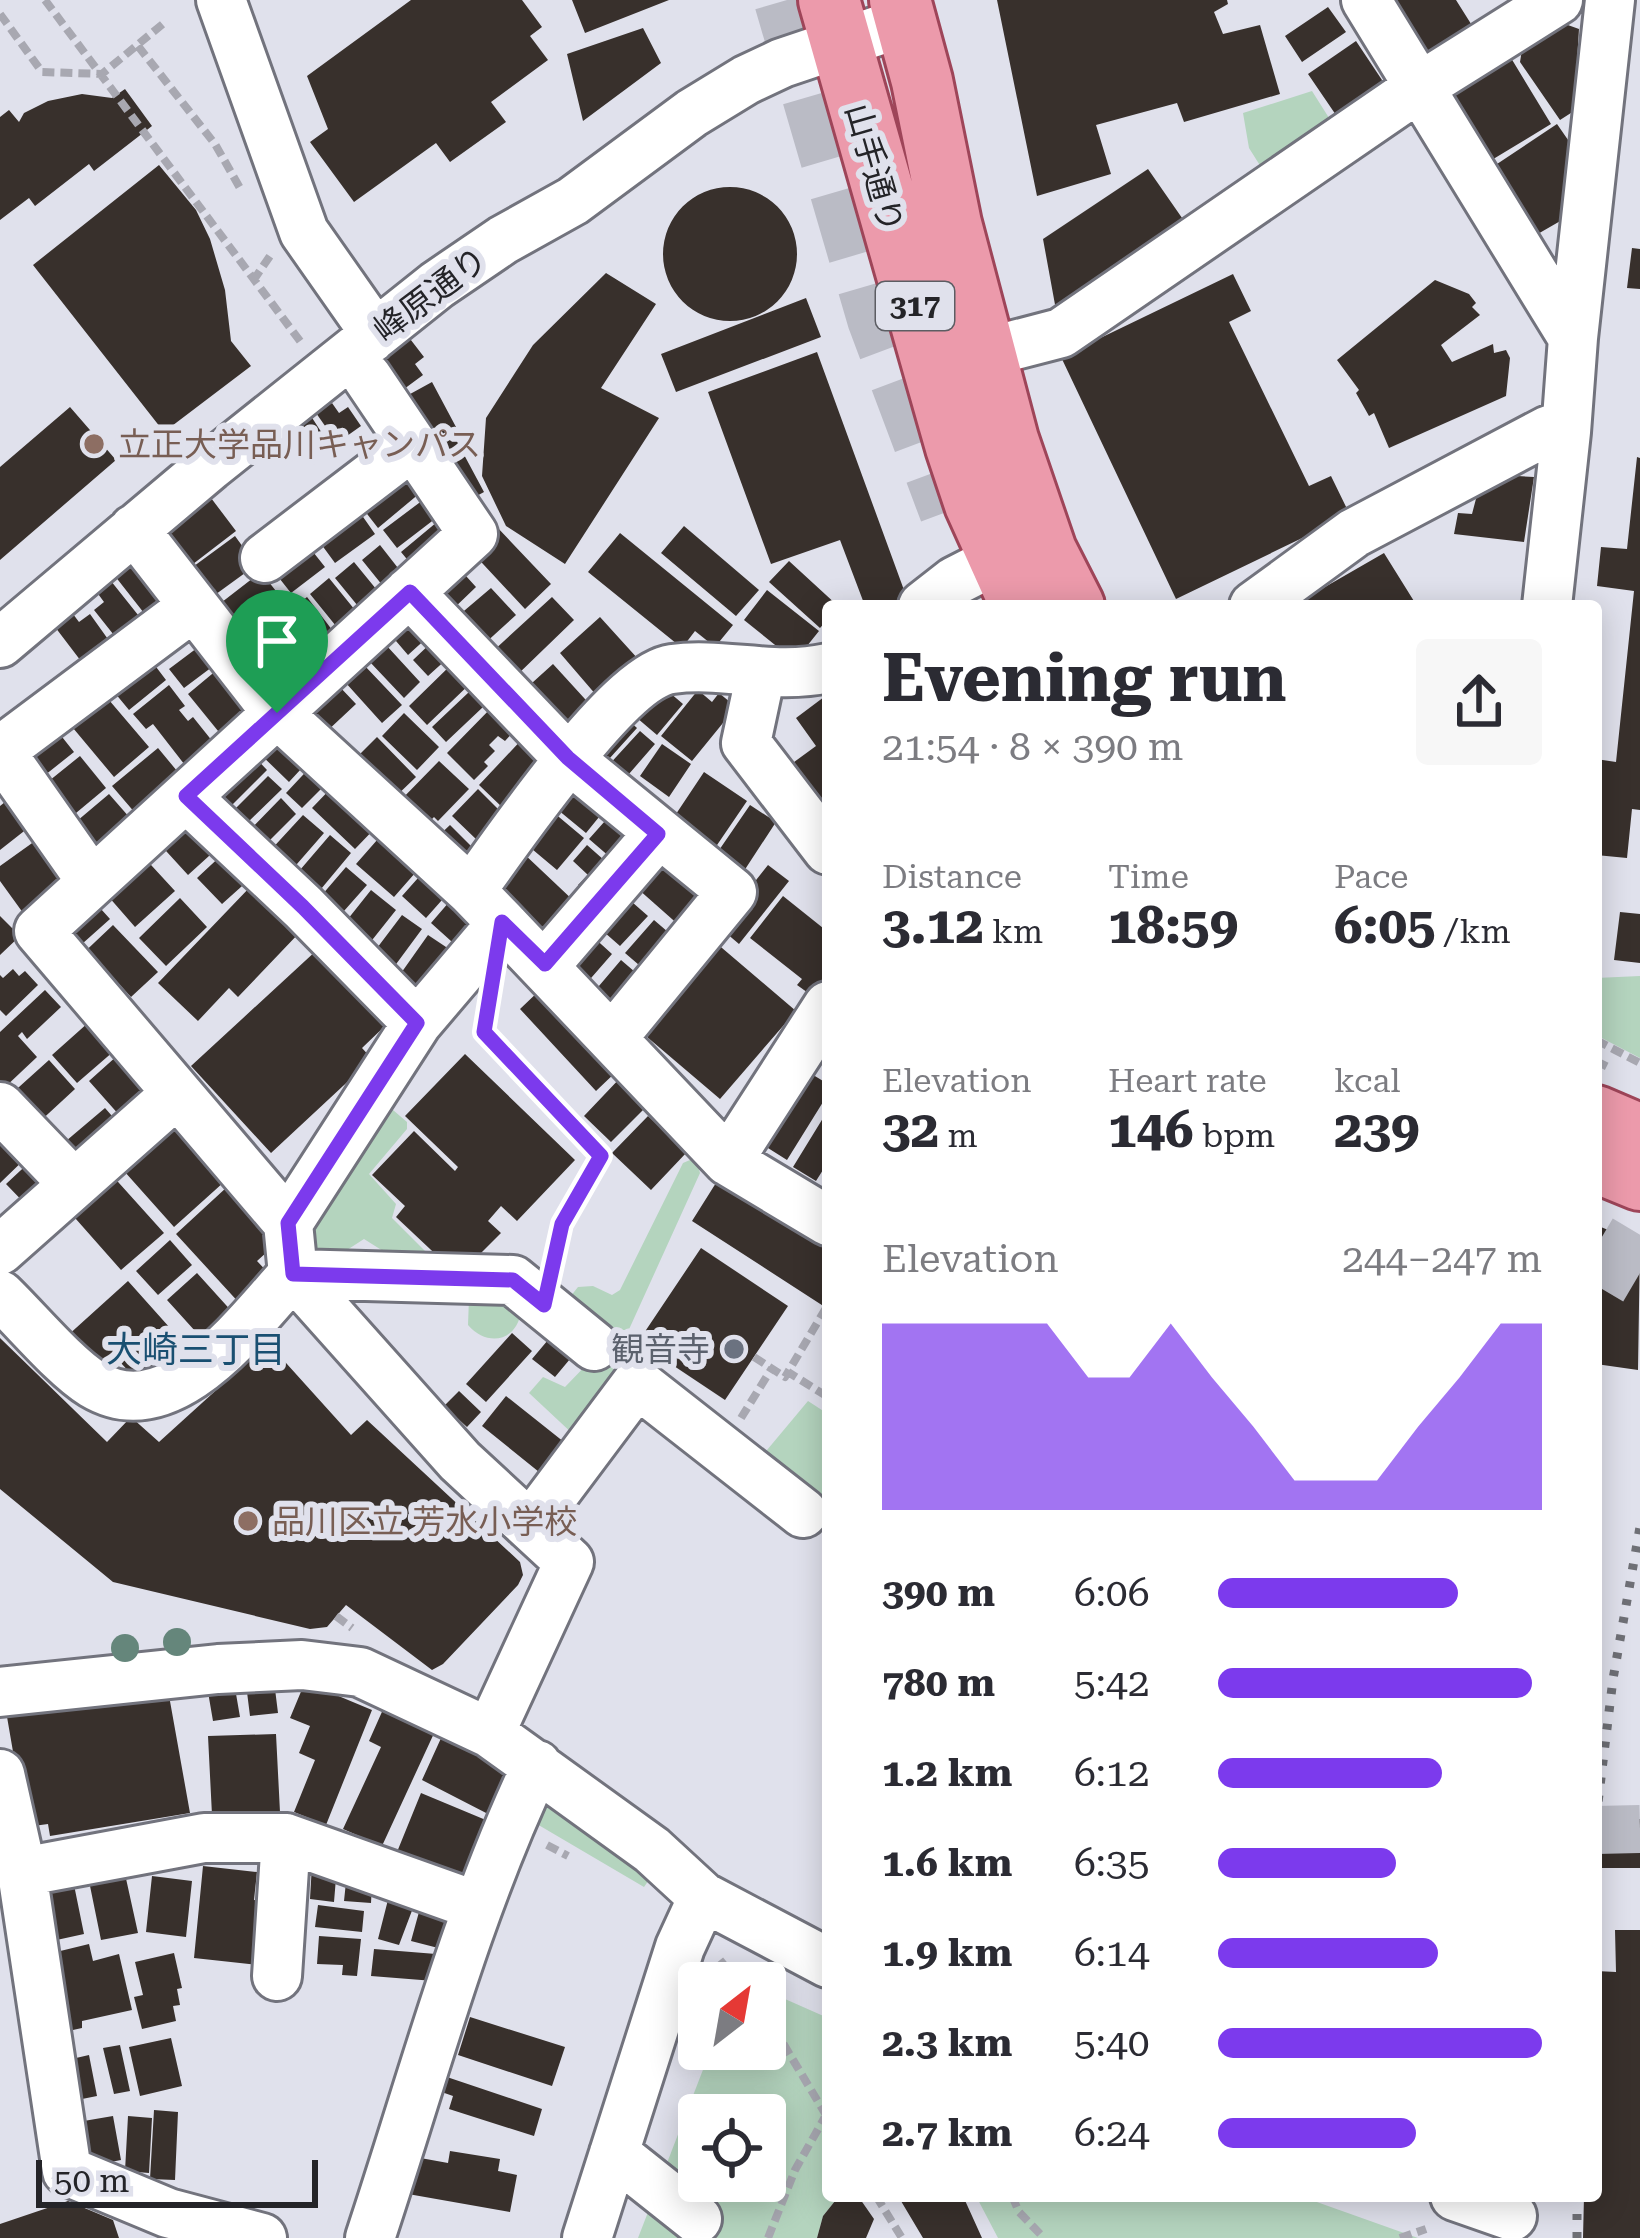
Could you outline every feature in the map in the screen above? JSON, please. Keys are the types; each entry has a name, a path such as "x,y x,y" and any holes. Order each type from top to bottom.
{"main road":[{"name":"山手通り","path":"903,10 984,353 1026,497 1071,600"},
{"name":"山手通り","path":"835,21 956,447 1010,583"},
{"path":"1602,1119 1640,1135"},
{"path":"1602,1164 1640,1180"}],"street":[{"path":"221,0 304,232 364,319 369,358 412,446 473,534 39,931 288,1223 293,1274 460,1461 569,1562 490,1733"},
{"path":"1366,0 1573,338"},
{"path":"984,353 1061,333 1421,86 1558,0"},
{"path":"1548,600 1610,0"},
{"name":"峰原通り","path":"0,643 134,529 369,358 437,285 502,240 573,201 692,113 835,21 903,10"},
{"path":"1262,600 1354,533 1549,430 1566,432"},
{"path":"265,558 412,446"},
{"path":"134,529 277,713 545,964 728,1161 822,1217"},
{"path":"931,600 955,581 1010,583"},
{"path":"410,592 568,758 732,892 614,1037"},
{"path":"92,882 0,751 194,605"},
{"path":"288,1223 417,1023 568,758 647,678 671,669 801,674 822,669"},
{"path":"761,673 746,743 822,842"},
{"path":"186,796 417,1023"},
{"path":"545,964 658,834"},
{"path":"728,1161 822,1015"},
{"path":"0,1250 176,1094"},
{"path":"0,1107 73,1183"},
{"path":"0,1295 91,1383 144,1396 182,1384 242,1330 293,1274 513,1280 594,1346"},
{"path":"530,1526 638,1383 803,1513"},
{"path":"0,1692 218,1669 302,1665 360,1672 490,1733 652,1850 703,1897 822,1960"},
{"path":"370,2238 477,1906 537,1765"},
{"path":"0,1774 67,2171 168,2212 262,2238"},
{"path":"14,1866 204,1838 286,1838 477,1906"},
{"path":"277,1976 286,1838"},
{"path":"586,2238 680,1947 703,1897"},
{"path":"614,2153 697,2218"}],"path":[{"path":"45,0 314,358"},
{"path":"0,14 42,72 102,74 164,23"},
{"path":"138,46 215,144"},
{"path":"486,907 484,1032 601,1156 562,1224 544,1305"},
{"path":"1602,1043 1640,1063"},
{"path":"754,1357 785,1377 822,1315"},
{"path":"788,1372 822,1393"},
{"path":"336,1616 349,1626"},
{"path":"786,2048 822,2109"},
{"path":"768,2238 795,2170 822,2125"},
{"path":"879,2202 898,2236"},
{"path":"1015,2202 1045,2238"},
{"path":"1400,2238 1487,2215"}],"green space":[{"path":"1312,91 1336,129 1266,175 1249,148 1243,113"},
{"path":"1640,976 1640,1058 1602,1038 1602,978"},
{"path":"386,1104 407,1122 407,1129 369,1174 396,1204 392,1218 428,1254 410,1268 364,1239 333,1259 314,1256 309,1223"},
{"path":"683,1163 697,1163 700,1173 626,1336 636,1360 629,1367 570,1316 566,1302 578,1287 593,1286 612,1295 620,1290"},
{"path":"482,1287 521,1312 507,1335 484,1336 468,1325 469,1298"},
{"path":"592,1359 601,1359 622,1376 575,1436 529,1393 543,1377 565,1387"},
{"path":"808,1401 822,1410 822,1508 812,1506 757,1462"},
{"path":"545,1787 656,1870 644,1887 530,1820"},
{"path":"786,1999 822,2015 822,2202 834,2202 823,2216 817,2238 638,2238 678,2134 678,2202 786,2202 786,2094 694,2094 703,2070 786,2070"},
{"path":"979,2202 1317,2202 1418,2238 998,2238"}],"building":[{"path":"411,0 522,0 542,27 530,36 548,60 491,102 506,122 450,162 436,143 354,202 310,142 328,129 307,76"},
{"path":"572,0 669,0 585,33"},
{"path":"997,0 1227,0 1228,4 1214,12 1223,34 1260,25 1280,94 1184,122 1177,103 1096,125 1111,174 1037,196"},
{"path":"1394,0 1456,0 1478,35 1433,63"},
{"path":"1328,7 1346,32 1302,62 1285,36"},
{"path":"1551,19 1579,29 1574,111 1560,120 1520,62 1524,37"},
{"path":"643,28 661,63 583,121 567,54"},
{"path":"1356,41 1386,86 1338,118 1308,74"},
{"path":"1511,58 1551,124 1490,161 1450,96"},
{"path":"125,89 152,126 94,171 89,164 35,206 29,198 0,220 0,117 9,110 19,122 24,113 48,101 82,94 112,98"},
{"path":"1557,124 1575,150 1569,216 1536,235 1491,168"},
{"path":"159,165 196,210 210,239 225,290 231,341 251,366 164,432 33,265"},
{"path":"1148,169 1189,228 1058,321 1043,239"},
{"path":"730,187 756,192 778,206 792,228 797,254 792,280 778,302 756,316 730,321 704,316 682,302 668,280 663,254 668,228 682,206 704,192"},
{"path":"1632,248 1640,249 1640,289 1627,288"},
{"path":"606,273 656,304 601,388 659,418 565,564 506,526 482,476 486,418 533,345"},
{"path":"1233,274 1251,311 1229,322 1309,486 1331,476 1350,515 1176,599 1061,357"},
{"path":"1435,280 1469,294 1480,315 1441,345 1452,362 1493,344 1494,353 1506,350 1510,358 1506,396 1389,448 1374,413 1369,416 1356,393 1359,390 1337,360"},
{"path":"806,298 821,337 676,392 661,354"},
{"path":"404,331 424,357 415,364 423,375 400,392 372,355"},
{"path":"817,352 908,600 863,600 840,540 771,564 708,392"},
{"path":"432,382 456,427 424,443 401,399"},
{"path":"332,403 339,413 348,407 361,426 337,443 316,413"},
{"path":"70,407 116,460 0,560 0,467"},
{"path":"309,413 327,441 308,453 290,426"},
{"path":"454,436 484,492 462,504 431,448"},
{"path":"1637,457 1640,810 1632,809 1627,858 1602,856 1602,760 1616,762 1634,591 1597,586 1601,547 1627,549"},
{"path":"400,466 420,493 378,528 357,501"},
{"path":"1517,476 1534,477 1524,542 1454,534 1458,513 1472,514 1477,495"},
{"path":"208,494 236,531 193,564 165,526"},
{"path":"427,497 440,515 397,548 383,530"},
{"path":"354,504 375,534 335,563 313,533"},
{"path":"437,522 452,540 415,569 401,552"},
{"path":"496,526 551,584 525,609 470,550"},
{"path":"684,526 759,590 736,616 661,553"},
{"path":"620,533 733,625 715,647 695,631 682,648 588,572"},
{"path":"235,536 256,565 212,597 190,569"},
{"path":"302,538 325,567 291,593 268,564"},
{"path":"380,545 405,577 387,591 362,560"},
{"path":"135,553 182,599 151,622 111,571"},
{"path":"1384,553 1413,600 1302,600"},
{"path":"789,561 831,600 822,600 822,626 820,628 769,582"},
{"path":"354,562 381,595 362,611 335,578"},
{"path":"456,565 476,587 451,611 430,589"},
{"path":"261,572 283,600 236,637 213,609"},
{"path":"107,576 146,625 121,644 94,610 104,602 93,587"},
{"path":"329,578 359,615 340,631 310,594"},
{"path":"491,588 516,615 483,645 458,616"},
{"path":"767,590 819,631 795,661 744,620"},
{"path":"307,597 339,639 322,652 290,611"},
{"path":"552,597 574,620 515,677 492,652"},
{"path":"70,610 79,622 90,614 115,649 87,669 52,623"},
{"path":"412,614 430,635 408,655 390,634"},
{"path":"600,617 639,660 597,696 560,653"},
{"path":"303,639 321,661 280,693 263,672"},
{"path":"433,641 449,657 428,676 413,660"},
{"path":"205,642 220,661 184,688 169,669"},
{"path":"386,645 420,682 404,698 369,661"},
{"path":"144,651 166,680 129,710 105,681"},
{"path":"455,661 474,680 427,725 409,706"},
{"path":"224,664 264,712 227,742 188,694"},
{"path":"553,664 595,710 564,738 522,692"},
{"path":"364,665 402,705 382,723 345,682"},
{"path":"656,681 683,704 657,735 630,712"},
{"path":"169,685 185,706 179,710 188,721 193,717 217,747 188,769 153,724 146,729 133,714"},
{"path":"338,685 356,704 325,733 307,715"},
{"path":"698,690 712,702 719,693 736,707 692,761 661,736"},
{"path":"469,692 483,707 446,742 432,727"},
{"path":"103,693 149,747 114,777 68,722"},
{"path":"822,698 822,808 790,765 816,746 796,718"},
{"path":"495,704 518,727 505,741 498,736 489,745 495,751 474,780 447,753"},
{"path":"619,712 637,728 600,769 582,753"},
{"path":"404,713 439,747 417,770 382,736"},
{"path":"51,723 74,752 35,783 12,754"},
{"path":"280,725 313,756 289,782 256,750"},
{"path":"640,731 655,744 622,782 606,768"},
{"path":"526,735 551,759 504,809 479,785"},
{"path":"377,737 416,777 392,800 354,760"},
{"path":"662,744 691,764 669,797 640,776"},
{"path":"158,748 187,783 142,821 112,786"},
{"path":"249,751 267,770 228,809 209,791"},
{"path":"80,756 106,788 70,818 44,785"},
{"path":"316,761 333,777 302,808 286,793"},
{"path":"439,761 469,789 438,821 434,817 423,828 397,804"},
{"path":"704,772 747,801 715,848 672,820"},
{"path":"268,776 282,789 244,826 231,813"},
{"path":"574,778 608,806 586,833 552,805"},
{"path":"337,782 380,823 355,849 312,808"},
{"path":"478,789 504,815 478,841 452,816"},
{"path":"15,794 28,828 0,850 0,806"},
{"path":"109,794 137,826 105,854 77,821"},
{"path":"281,798 296,814 263,847 248,832"},
{"path":"750,805 776,822 742,874 715,856"},
{"path":"188,811 220,846 188,875 156,840"},
{"path":"553,812 584,838 557,870 526,844"},
{"path":"613,812 642,837 618,864 589,839"},
{"path":"303,815 324,833 290,872 268,853"},
{"path":"450,825 475,850 460,865 434,840"},
{"path":"49,831 82,878 26,917 0,881 0,866"},
{"path":"385,831 423,864 394,897 356,864"},
{"path":"330,835 351,853 316,895 294,877"},
{"path":"587,845 613,868 588,895 578,885 588,875 573,861"},
{"path":"660,846 713,892 681,927 629,881"},
{"path":"226,851 251,878 222,904 197,878"},
{"path":"522,852 576,903 545,937 490,886"},
{"path":"140,853 175,891 135,927 101,888"},
{"path":"768,865 789,881 739,944 719,927"},
{"path":"346,867 367,885 336,920 315,903"},
{"path":"426,869 450,891 426,918 402,896"},
{"path":"252,885 301,931 238,997 229,988 198,1021 158,983"},
{"path":"371,890 396,910 365,949 340,929"},
{"path":"456,894 487,921 461,950 431,923"},
{"path":"624,895 648,916 620,946 596,925"},
{"path":"783,896 822,927 822,995 818,1000 797,985 802,979 750,938"},
{"path":"91,898 110,919 73,952 54,931"},
{"path":"180,898 207,927 166,966 139,938"},
{"path":"1620,912 1640,914 1640,963 1614,960"},
{"path":"402,915 422,929 391,971 371,956"},
{"path":"0,916 20,936 0,955"},
{"path":"654,920 675,938 646,971 625,953"},
{"path":"113,925 158,972 131,997 109,973 97,984 76,960"},
{"path":"428,935 455,953 426,995 399,976"},
{"path":"591,935 612,954 585,985 565,965"},
{"path":"715,942 796,1011 720,1099 640,1031"},
{"path":"318,949 387,1024 362,1048 372,1059 271,1153 191,1066"},
{"path":"621,960 642,978 613,1011 593,993"},
{"path":"13,969 19,976 25,971 38,985 6,1016 0,1010 0,975 3,978"},
{"path":"541,989 617,1071 596,1091 520,1009"},
{"path":"45,990 61,1007 27,1039 22,1032 18,1036 37,1057 3,1089 0,1032"},
{"path":"89,1022 114,1051 77,1083 52,1055"},
{"path":"465,1054 575,1160 517,1221 501,1206 488,1221 501,1233 466,1268 447,1265 396,1217 405,1206 372,1175 414,1131 455,1171 458,1167 405,1116"},
{"path":"118,1055 157,1099 128,1125 89,1081"},
{"path":"49,1060 75,1089 36,1125 9,1096"},
{"path":"805,1070 822,1080 822,1104 787,1160 760,1143"},
{"path":"622,1076 650,1103 611,1142 584,1116"},
{"path":"105,1108 126,1132 74,1177 53,1152"},
{"path":"174,1111 224,1182 174,1227 116,1162"},
{"path":"648,1116 687,1152 651,1190 612,1153"},
{"path":"822,1120 822,1172 816,1181 793,1167"},
{"path":"0,1137 30,1154 0,1183"},
{"path":"35,1157 62,1185 33,1212 6,1184"},
{"path":"110,1173 164,1233 121,1270 68,1210"},
{"path":"721,1175 822,1241 822,1305 692,1221"},
{"path":"227,1187 278,1242 257,1261 273,1278 242,1306 176,1234"},
{"path":"1602,1227 1640,1243 1638,1370 1602,1365"},
{"path":"170,1240 192,1265 158,1295 136,1271"},
{"path":"701,1248 788,1306 725,1400 638,1342"},
{"path":"197,1273 235,1315 205,1342 167,1300"},
{"path":"128,1281 187,1347 143,1387 121,1363 103,1379 66,1337"},
{"path":"512,1333 532,1351 486,1402 466,1384"},
{"name":"品川区立 芳水小学校","path":"0,1338 107,1442 131,1417 159,1442 268,1343 351,1435 367,1420 520,1562 523,1575 443,1664 432,1670 346,1605 327,1627 310,1629 113,1582 0,1489"},
{"path":"548,1340 570,1359 555,1377 532,1359"},
{"path":"459,1391 481,1412 467,1427 444,1406"},
{"path":"506,1396 569,1446 544,1476 482,1426"},
{"path":"274,1681 278,1713 250,1716 246,1684"},
{"path":"305,1682 372,1710 326,1825 294,1812 315,1760 299,1753 310,1726 290,1718"},
{"path":"235,1688 240,1717 213,1721 208,1692"},
{"path":"168,1690 190,1813 50,1836 48,1824 26,1827 6,1711"},
{"path":"385,1705 436,1729 382,1846 343,1829 381,1747 369,1741"},
{"path":"276,1734 280,1812 212,1815 208,1736"},
{"path":"442,1736 513,1773 490,1815 422,1780"},
{"path":"421,1793 493,1823 469,1882 397,1852"},
{"path":"1640,1819 1640,1868 1602,1868 1602,1821"},
{"path":"312,1864 337,1866 334,1902 310,1899"},
{"path":"203,1866 257,1872 254,1900 266,1901 259,1965 194,1958"},
{"path":"125,1874 138,1933 101,1940 89,1881"},
{"path":"152,1876 192,1881 186,1937 146,1932"},
{"path":"73,1880 84,1934 52,1941 41,1887"},
{"path":"346,1882 372,1884 371,1903 344,1901"},
{"path":"391,1888 416,1900 399,1945 378,1939"},
{"path":"422,1901 456,1909 446,1950 411,1941"},
{"path":"318,1905 364,1911 362,1932 315,1927"},
{"path":"1615,1930 1640,1930 1640,2238 1583,2238 1584,2202 1602,2202 1602,1971 1616,1972"},
{"path":"319,1936 361,1939 357,1976 342,1975 343,1965 317,1964"},
{"path":"89,1944 93,1961 119,1954 132,2010 82,2021 82,2028 59,2033 48,1954"},
{"path":"374,1949 436,1954 434,1981 371,1976"},
{"path":"174,1953 182,1988 177,1989 180,2005 173,2006 176,2021 142,2029 134,1997 143,1995 135,1962"},
{"path":"470,2017 565,2047 552,2086 458,2055"},
{"path":"171,2038 182,2086 140,2096 129,2047"},
{"path":"120,2045 130,2091 114,2094 103,2048"},
{"path":"89,2055 97,2096 72,2101 63,2061"},
{"path":"438,2074 542,2109 534,2136 449,2109 453,2096 433,2089"},
{"path":"154,2110 178,2112 175,2180 150,2179"},
{"path":"113,2116 121,2160 80,2168 72,2123"},
{"path":"128,2116 152,2118 149,2173 125,2171"},
{"path":"450,2151 500,2159 498,2171 517,2175 510,2212 408,2194 415,2157 448,2163"},
{"path":"68,2201 113,2220 119,2238 0,2238 0,2224"},
{"path":"834,2202 862,2202 874,2219 866,2238 817,2238 823,2216"},
{"path":"902,2202 966,2202 982,2238 923,2238"}],"tunnel":[{"path":"787,0 880,318 952,510"},
{"path":"1602,1251 1640,1273"},
{"path":"1602,1830 1640,1829"}],"railway":[{"path":"1602,1770 1640,1527"},
{"path":"1577,2202 1577,2238"}],"place":[{"name":"立正大学品川キャンパス","path":"94,444"},
{"name":"観音寺","path":"734,1349"},
{"name":"品川区立 芳水小学校","path":"248,1521"}],"district":[{"name":"大崎三丁目","path":"196,1349"}],"route":[{"path":"410,592 568,758 658,834 545,964 502,922 484,1032 601,1156 562,1224 544,1305 513,1280 293,1274 288,1223 417,1023 186,796 277,713 410,592"}]}
